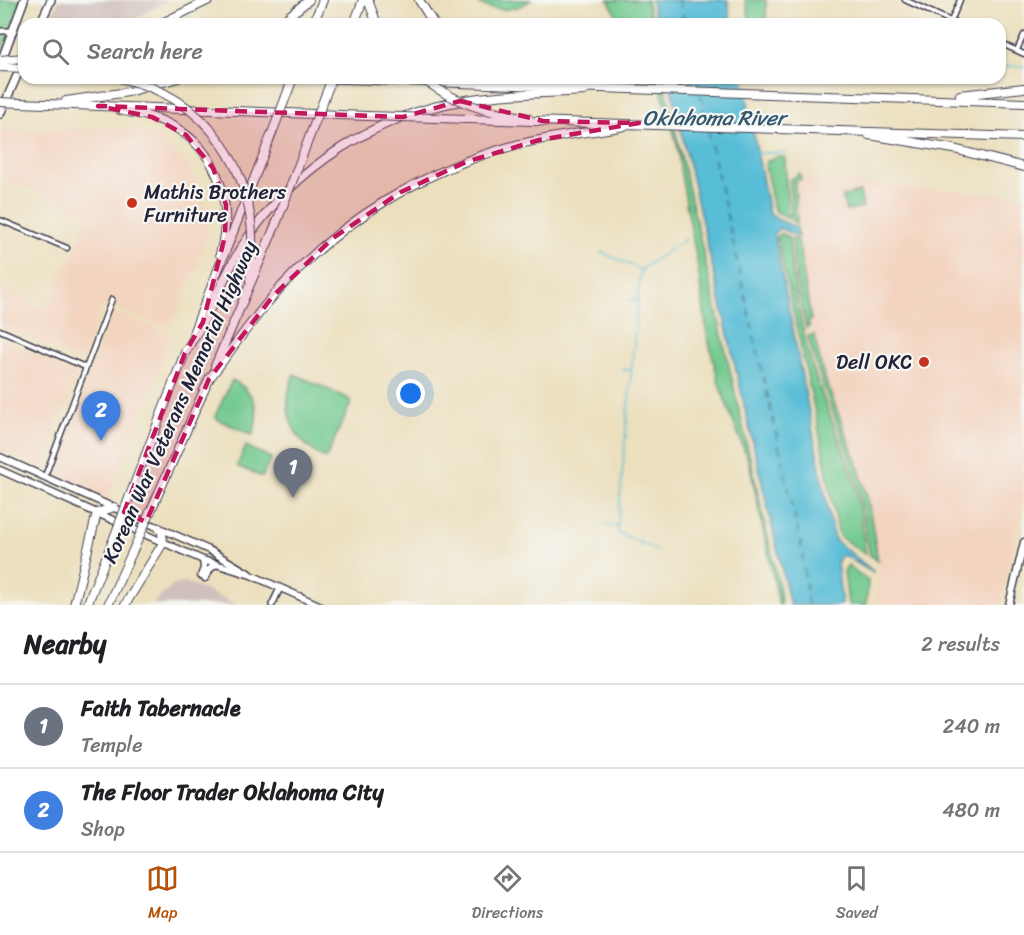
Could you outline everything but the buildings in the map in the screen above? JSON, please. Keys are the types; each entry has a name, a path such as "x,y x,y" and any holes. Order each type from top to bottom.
{"highway":[{"path":"172,18 209,0"},
{"path":"286,18 309,0"},
{"path":"315,18 322,0"},
{"path":"356,18 363,0"},
{"path":"368,0 375,18"},
{"path":"419,0 430,18"},
{"path":"0,64 18,60"},
{"path":"0,64 18,67"},
{"path":"138,84 157,90 182,104 223,144 239,174 249,201 253,238 250,288"},
{"path":"47,103 128,92 157,84"},
{"name":"Korean War Veterans Memorial Highway","path":"87,605 291,84"},
{"name":"Korean War Veterans Memorial Highway","path":"108,605 250,288 330,84"},
{"path":"431,84 453,98 491,111 543,121"},
{"path":"507,84 1024,103"},
{"path":"559,84 571,86"},
{"path":"185,353 209,311 232,263 257,225 284,194 304,176 356,138 410,114 465,100 619,88"},
{"path":"941,99 1024,88"},
{"path":"0,102 1024,137"},
{"path":"98,106 152,117 166,123 190,138 206,156 219,181 226,205 225,236 215,275"},
{"path":"209,379 255,317 291,276 333,238 380,204 433,176 496,151 554,137 639,123"},
{"path":"838,131 954,149 1024,167"},
{"path":"74,605 97,513 114,507"},
{"path":"125,605 163,543 162,532 159,528"}],"main road":[{"path":"0,64 24,0"},
{"path":"43,18 51,0"},
{"path":"0,114 18,73"},
{"path":"0,458 114,507 224,558 251,575 319,605"},
{"path":"0,470 203,560 251,575"},
{"path":"40,488 44,477"},
{"path":"1009,605 1024,542"},
{"path":"203,560 203,577 210,568 216,565"}],"street":[{"path":"905,0 944,18"},
{"path":"952,18 960,0"},
{"path":"0,32 13,31"},
{"path":"1017,51 1024,35"},
{"path":"1006,46 1024,54"},
{"path":"0,220 67,248"},
{"path":"44,477 112,299"},
{"path":"0,330 85,367"},
{"path":"273,605 280,588"}],"highlighted area":[{"path":"460,101 543,121 639,123 539,140 466,162 401,192 333,238 273,296 209,379 146,522 124,512 185,353 203,322 225,236 226,205 213,168 186,135 152,117 98,106 403,117"}],"shaded area":[{"path":"59,0 167,0 137,18 51,18"},
{"path":"113,128 144,132 166,142 186,163 201,189 208,216 205,240 198,263 170,328 102,304 82,361 0,326 0,290 47,310 88,216 0,176 0,135 2,131"},
{"path":"801,179 1024,196 1024,504 1000,605 876,605 878,563 868,500 859,469 823,373 812,327 809,327 811,319 797,224 795,182"},
{"path":"112,312 171,333 107,500 52,475"},
{"path":"0,339 78,373 41,468 0,451"},
{"path":"186,582 238,605 154,605 156,600 172,586"}],"green space":[{"path":"0,0 21,0 0,57"},
{"path":"473,0 531,0 509,9 494,9"},
{"path":"608,0 647,0 651,18 618,18"},
{"path":"745,0 766,0 766,18 750,18"},
{"path":"659,84 664,84 780,590 781,605 779,605 749,462 720,387 707,334 677,145"},
{"path":"779,156 785,158 788,219 774,210 765,165 767,161"},
{"path":"800,173 801,179 795,182 797,224 791,220 790,180"},
{"path":"860,192 863,207 846,211 842,196"},
{"path":"781,233 789,238 798,302 812,365 853,480 866,555 839,536 817,421 777,237"},
{"path":"792,238 798,240 811,320 809,327 806,328 796,277"},
{"path":"814,335 823,373 859,469 868,500 878,561 870,555 856,480 808,336"},
{"path":"294,374 349,399 351,403 326,458 314,452 305,443 292,424 288,400"},
{"path":"232,380 246,390 254,403 256,418 252,435 215,416"},
{"path":"246,446 271,458 262,477 237,466"},
{"path":"848,565 868,581 866,605 848,605 844,571"}],"water":[{"path":"651,0 728,0 730,18 655,18"},
{"name":"Oklahoma River","path":"670,84 744,84 769,213 797,228 798,237 780,228 774,233 833,535 836,541 873,573 844,555 840,557 837,564 842,605 790,605"}],"waterway":[{"path":"1006,66 1024,66"},
{"path":"756,153 785,153"},
{"path":"656,550 617,532 640,274 643,268 686,239"},
{"path":"601,252 641,270"},
{"path":"629,299 637,300"},
{"path":"622,370 630,370"},
{"path":"603,525 617,526"}],"ferry route":[{"path":"679,0 684,18"},
{"path":"698,84 699,88"},
{"path":"701,95 707,123"},
{"path":"708,131 801,544 808,605"}],"place":[{"name":"Mathis Brothers Furniture","path":"132,203"},
{"name":"Dell OKC","path":"924,362"},
{"name":"The Floor Trader Oklahoma City","path":"101,441"},
{"name":"Faith Tabernacle","path":"293,498"}]}
